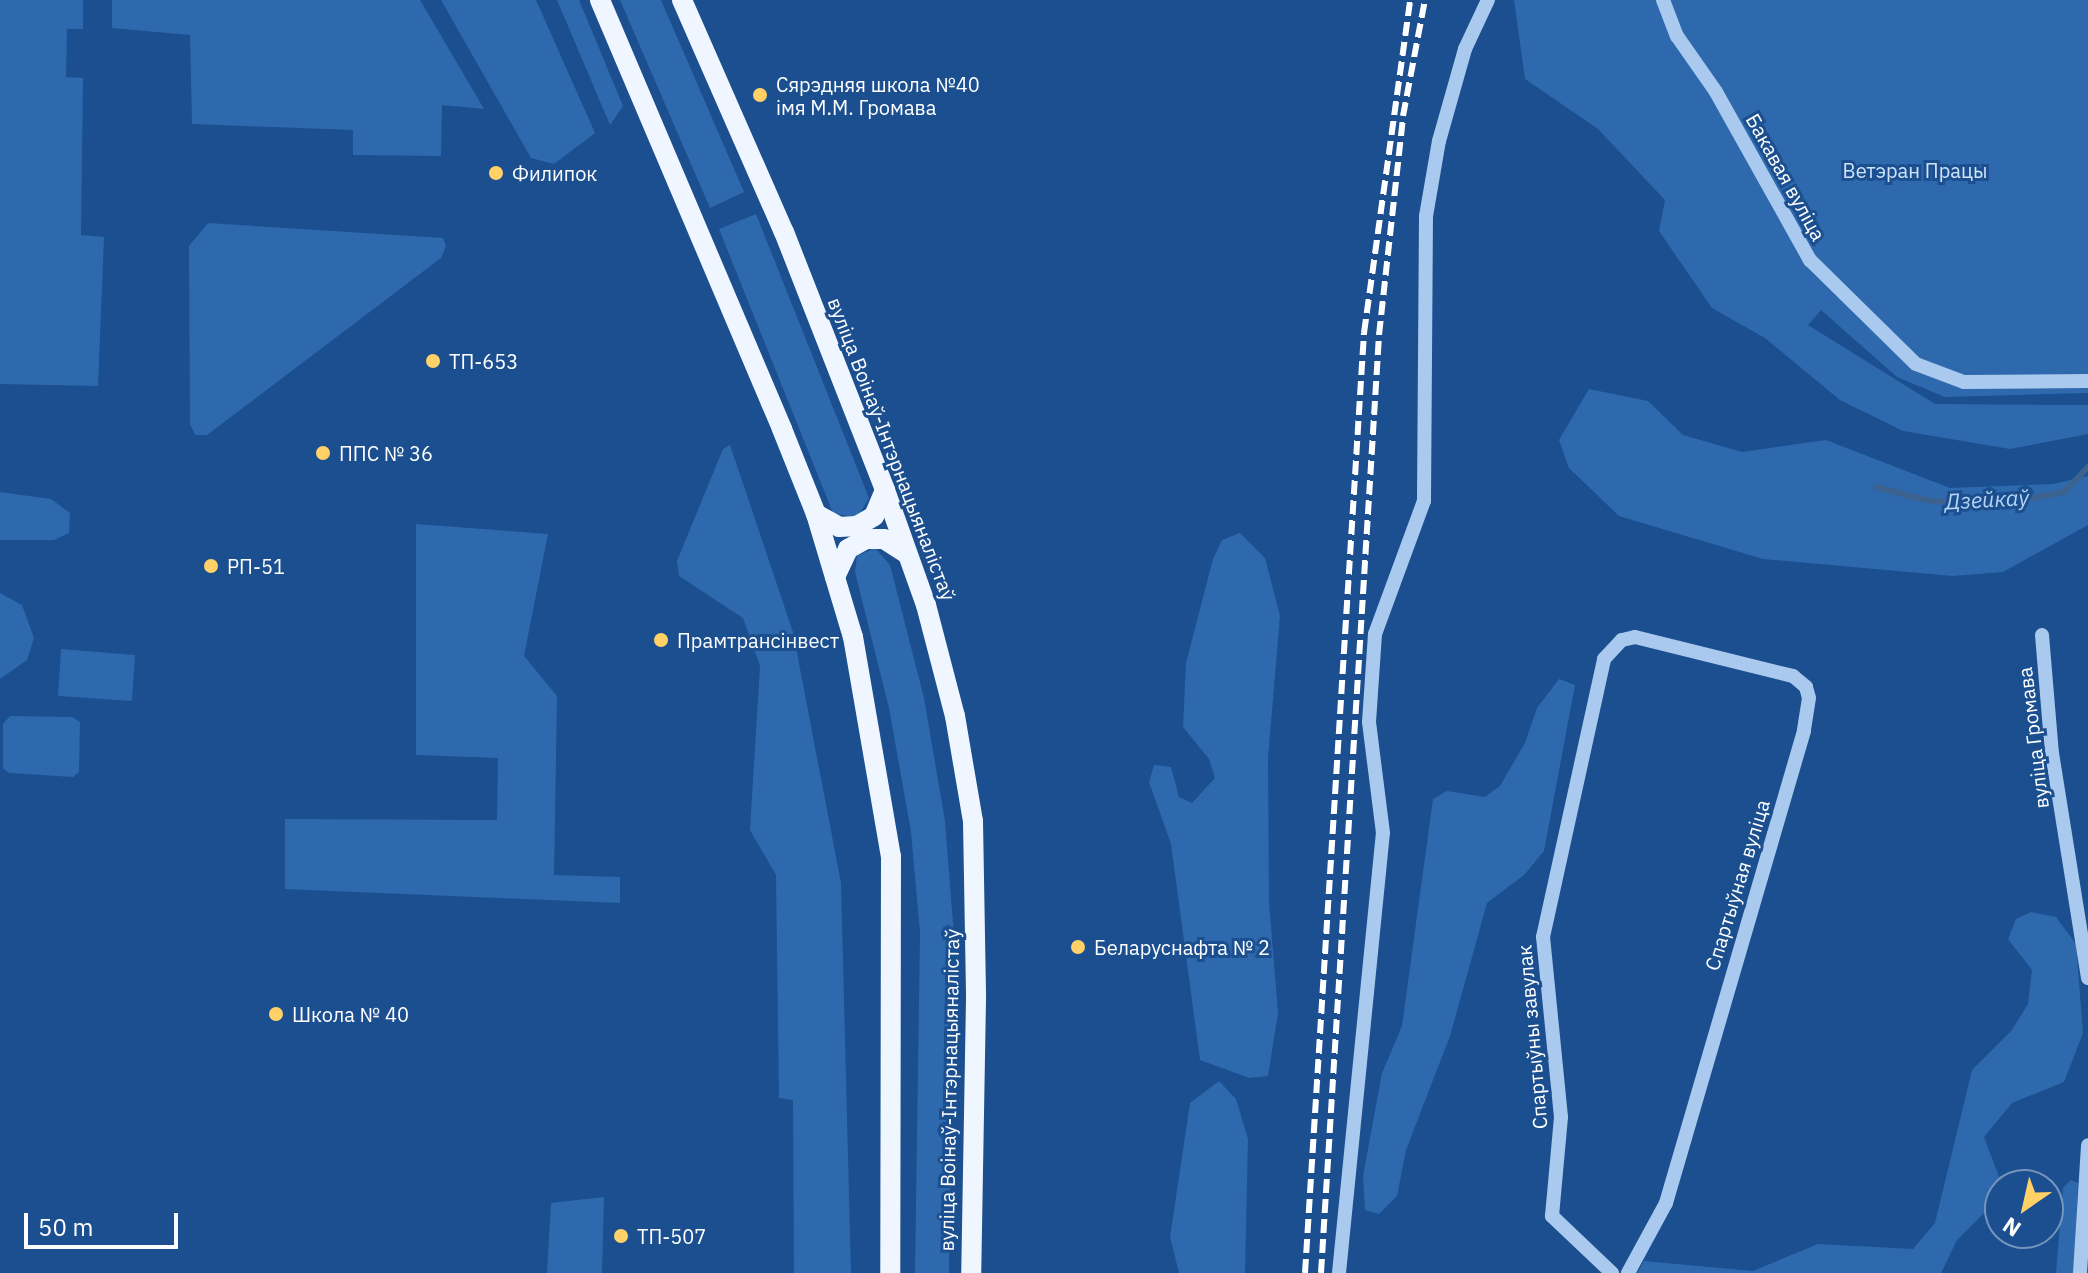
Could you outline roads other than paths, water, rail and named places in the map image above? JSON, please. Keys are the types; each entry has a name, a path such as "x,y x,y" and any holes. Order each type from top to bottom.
{"main road":[{"path":"600,0 816,514 853,637 891,856 890,1273"},
{"name":"вуліца Воінаў-Інтэрнацыяналістаў","path":"682,0 784,232 885,490 955,716 973,821 976,1028 971,1273"},
{"path":"816,514 839,527 857,526 874,516 885,490"},
{"path":"835,577 848,549 866,539 893,542 907,554"}],"street":[{"path":"1339,1273 1383,833 1369,722 1375,634 1424,501 1426,216 1439,141 1465,49 1488,0"},
{"name":"Бакавая вуліца","path":"1663,0 1677,36 1716,92 1810,260 1916,364 1964,382 2088,381"},
{"name":"вуліца Громава","path":"2042,635 2052,753 2088,978"},
{"name":"Спартыўная вуліца","path":"1622,640 1635,637 1793,676 1806,687 1809,698 1804,731 1666,1203 1628,1273"},
{"name":"Спартыўны завулак","path":"1612,1273 1552,1216 1561,1117 1543,937 1604,659 1622,640"},
{"path":"2080,1273 2088,1145"}],"waterway":[{"name":"Дзейкаў","path":"1876,487 1930,501 2005,503 2064,492 2088,467"}],"railway":[{"path":"1305,1273 1364,333 1410,0"},
{"path":"1321,1273 1379,335 1403,116 1425,0"}],"place":[{"name":"Сярэдняя школа №40 імя М.М. Громава","path":"760,95"},
{"name":"Филипок","path":"496,173"},
{"name":"ТП-653","path":"433,361"},
{"name":"ППС № 36","path":"323,453"},
{"name":"РП-51","path":"211,566"},
{"name":"Прамтрансінвест","path":"661,640"},
{"name":"Беларуснафта № 2","path":"1078,947"},
{"name":"Школа № 40","path":"276,1014"},
{"name":"ТП-507","path":"621,1236"}],"park label":[{"name":"Ветэран Працы","path":"1915,170"}]}
